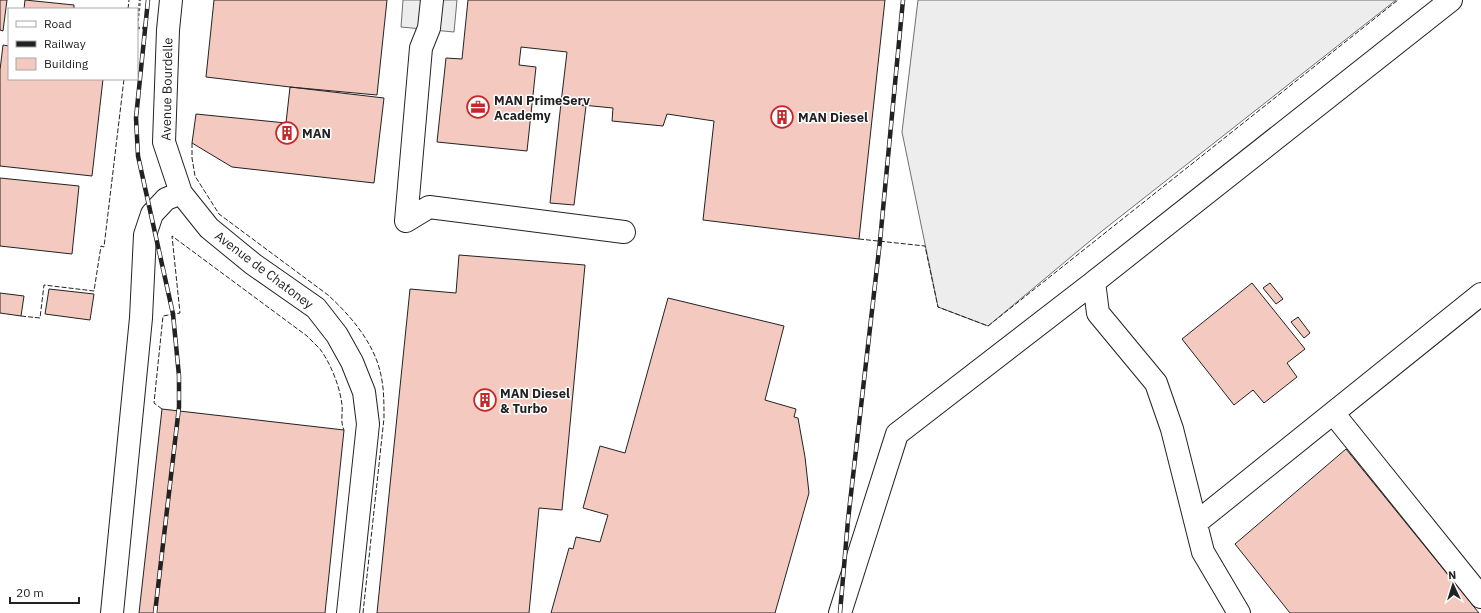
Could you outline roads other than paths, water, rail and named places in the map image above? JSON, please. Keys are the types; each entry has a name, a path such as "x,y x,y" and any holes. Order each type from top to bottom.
{"street":[{"name":"Avenue Bourdelle","path":"171,0 168,30 164,142 181,194"},
{"path":"432,0 429,28 421,48 406,221 429,207 624,232"},
{"path":"840,613 897,434 1094,282 1451,0"},
{"path":"112,613 141,318 145,235 152,214 166,200 181,194"},
{"name":"Avenue de Chatoney","path":"181,194 209,228 253,264 316,308 337,335 355,370 364,392 368,424 348,613"},
{"path":"1094,282 1098,313 1156,384 1172,429 1203,552 1239,613"},
{"path":"1196,523 1481,294"},
{"path":"1333,413 1481,597"}],"railway":[{"path":"148,0 136,118 138,156 173,314 179,376 179,407 155,613"},
{"path":"840,613 848,520 880,241 903,0"}],"place":[{"name":"MAN PrimeServ Academy","path":"478,107"},
{"name":"MAN Diesel","path":"782,117"},
{"name":"MAN","path":"287,133"},
{"name":"MAN Diesel & Turbo","path":"485,400"}]}
